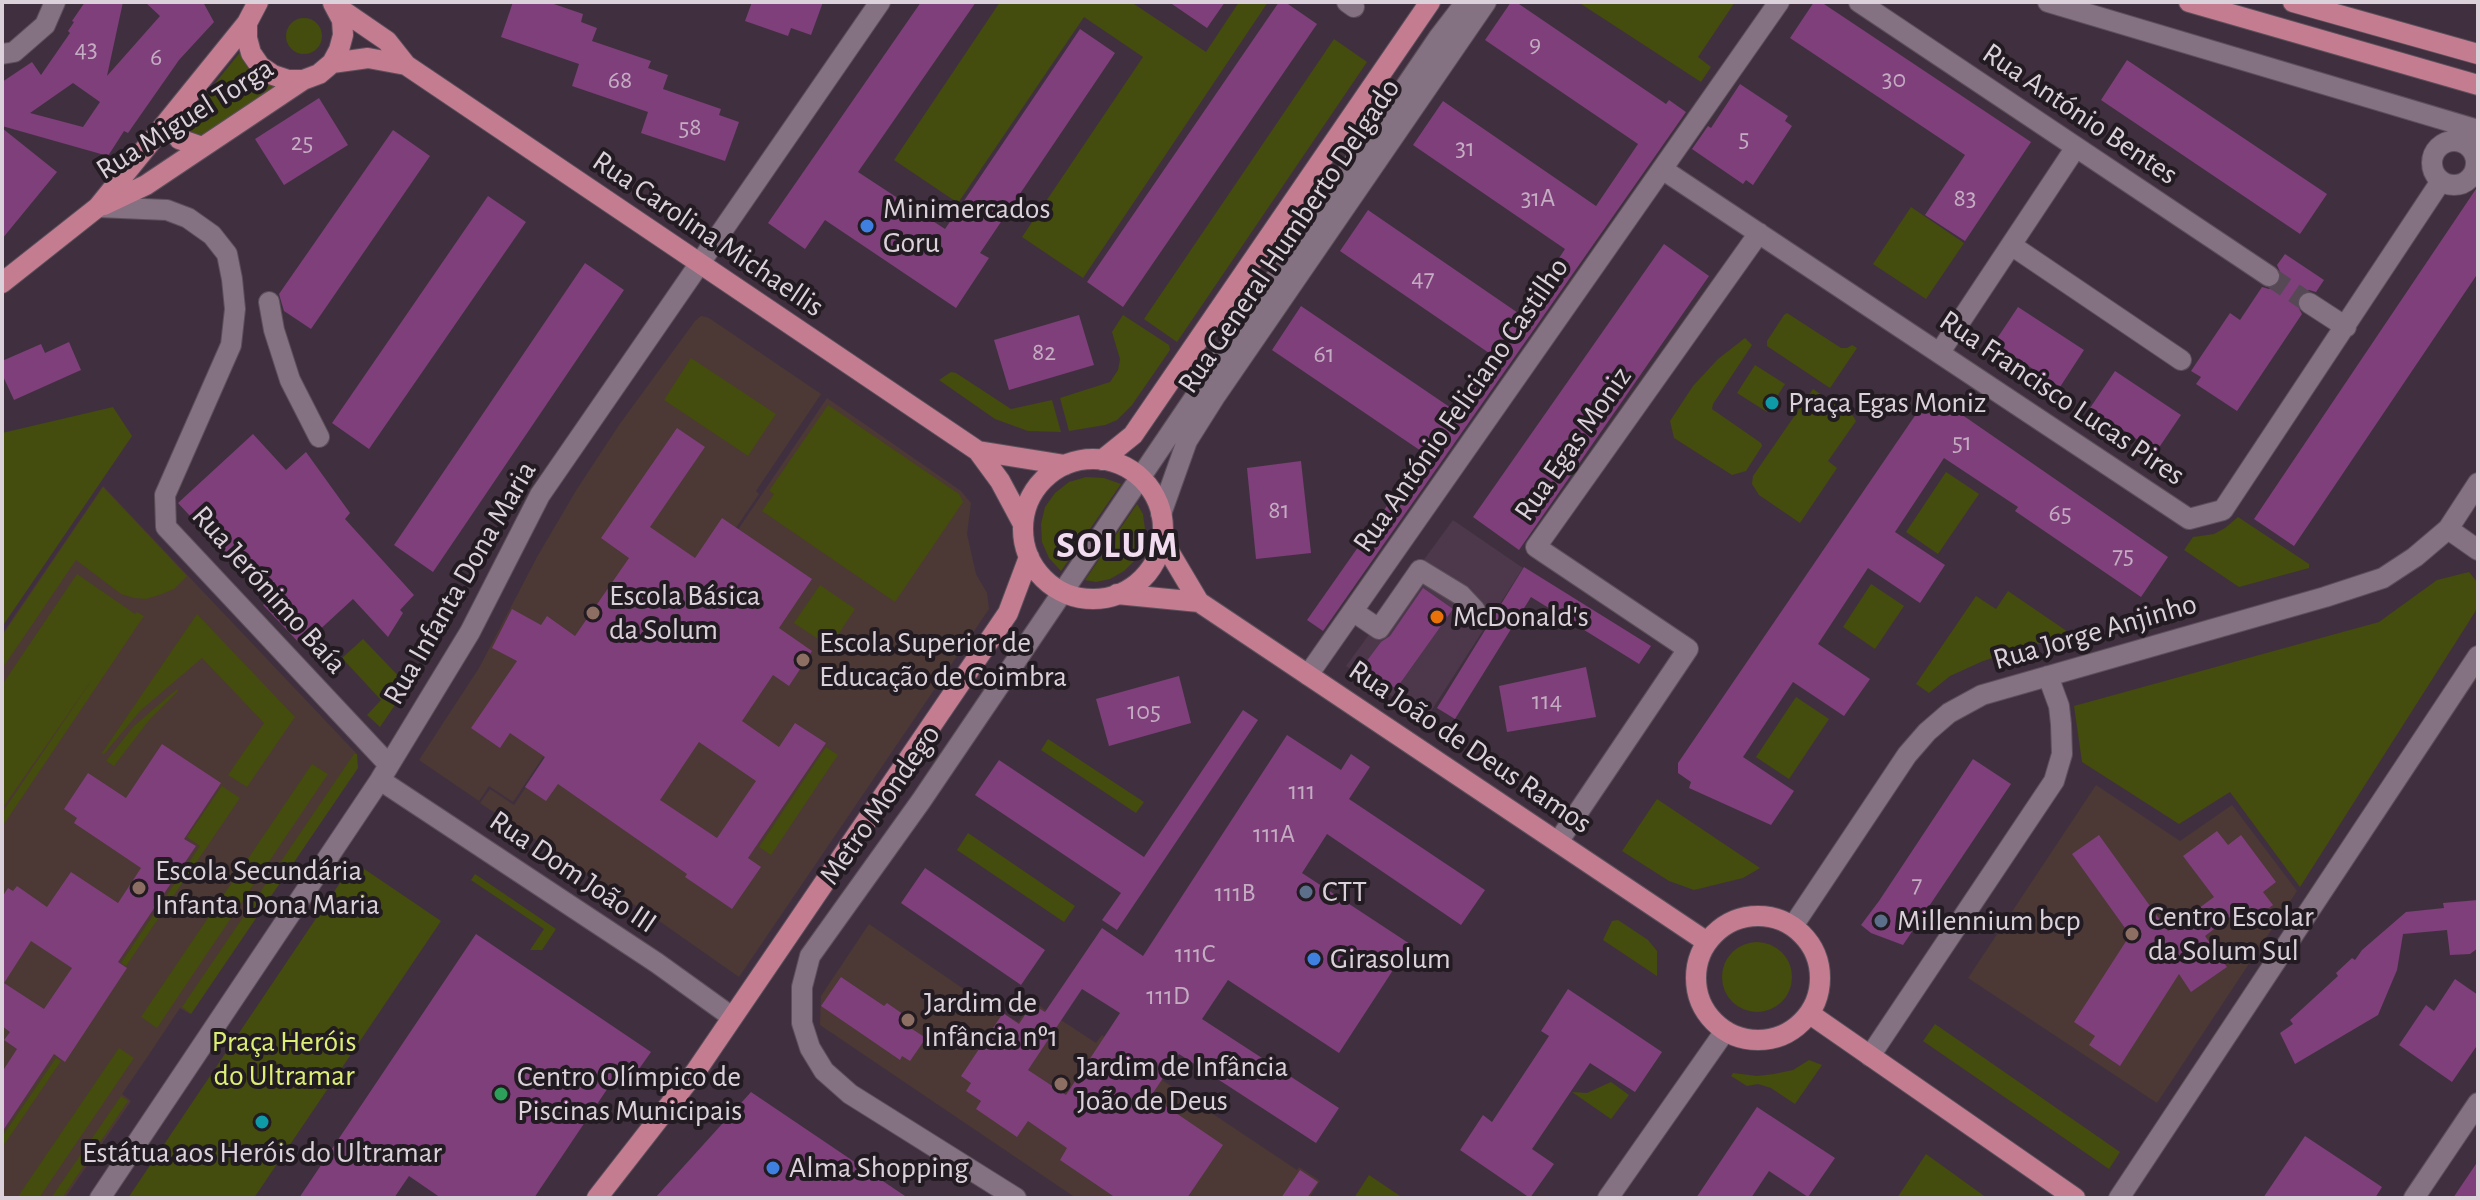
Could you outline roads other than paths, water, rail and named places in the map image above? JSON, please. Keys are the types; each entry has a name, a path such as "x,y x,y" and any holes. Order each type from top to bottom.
{"main road":[{"name":"Rua General Humberto Delgado","path":"1102,460 1133,435 1430,2"},
{"path":"2189,2 2478,85"},
{"path":"2293,2 2478,54"},
{"name":"Rua Carolina Michaellis","path":"334,4 387,41 406,65 978,451 1000,481 1023,524"},
{"path":"332,63 343,35 342,20 334,4"},
{"path":"254,8 247,38 251,53 260,66 273,75 288,80 303,80"},
{"name":"Rua Miguel Torga","path":"2,283 98,207 172,118 254,8"},
{"name":"Rua Carolina Michaellis","path":"332,63 368,58 406,65"},
{"name":"Rua Miguel Torga","path":"98,207 146,185 332,63"},
{"path":"172,118 179,139 202,147"},
{"name":"Rua Carolina Michaellis","path":"978,451 1065,465"},
{"path":"1062,591 1037,571 1029,557 1023,524 1027,505 1035,488 1049,475 1065,465 1090,459 1116,463 1140,477 1153,494 1161,514 1158,556 1139,582 1117,594"},
{"name":"Rua João de Deus Ramos","path":"1161,538 1199,602 1707,942"},
{"path":"597,1198 696,1071 1008,613 1029,557"},
{"name":"Rua João de Deus Ramos","path":"1062,591 1084,598 1117,594 1199,602"},
{"path":"1759,916 1793,926 1808,939 1817,957 1820,986 1810,1014 1796,1028 1780,1037 1761,1041 1742,1039 1725,1031 1710,1018 1699,1000 1695,980 1698,960 1707,942 1722,927 1740,918 1759,916"},
{"path":"1810,1014 2075,1198"}],"street":[{"path":"2,54 14,52 45,25 55,2"},
{"name":"Rua Infanta Dona Maria","path":"100,1198 385,772 470,632 540,495 880,2"},
{"name":"Metro Mondego","path":"1016,1198 850,1094 824,1071 810,1048 802,1023 802,987 810,956 921,801 1439,37 1466,2"},
{"name":"Rua General Humberto Delgado","path":"1161,514 1187,441 1216,395 1486,2"},
{"path":"1662,169 1779,2"},
{"name":"Rua António Bentes","path":"1859,2 2269,276"},
{"path":"2048,2 2478,130"},
{"path":"1940,352 2076,147"},
{"name":"Rua Francisco Lucas Pires","path":"1662,169 2189,519 2223,510 2441,181"},
{"name":"Rua António Feliciano Castilho","path":"1308,675 1662,169"},
{"name":"Rua Jerónimo Baía","path":"98,207 167,210 188,218 212,235 227,254 235,309 231,345 165,495 166,527 293,663 385,772"},
{"name":"Rua Egas Moniz","path":"1558,842 1688,649 1536,547 1759,233"},
{"path":"2011,245 2181,360"},
{"path":"269,302 274,330 290,380 319,437"},
{"path":"2309,303 2346,327"},
{"name":"Rua Jorge Anjinho","path":"1793,926 1907,755 1949,713 1982,695 2383,578 2415,557 2448,529 2478,483"},
{"path":"2448,529 2478,550"},
{"path":"1354,612 1379,629 1420,570 1461,595 1475,610"},
{"path":"2119,1198 2478,656"},
{"path":"1870,1056 2054,781 2062,754 2061,724 2059,706 2048,676"},
{"name":"Rua Dom João III","path":"385,772 732,1017"},
{"path":"1608,1198 1725,1031"},
{"path":"2414,1198 2478,1103"}],"tunnel":[{"path":"2269,276 2309,303"}],"place":[{"name":"Minimercados Goru","path":"867,226"},
{"name":"Praça Egas Moniz","path":"1772,403"},
{"name":"Escola Básica da Solum","path":"593,613"},
{"name":"McDonald's","path":"1437,617"},
{"name":"Escola Superior de Educação de Coimbra","path":"803,660"},
{"name":"Escola Secundária Infanta Dona Maria","path":"139,888"},
{"name":"CTT","path":"1306,892"},
{"name":"Millennium bcp","path":"1881,921"},
{"name":"Centro Escolar da Solum Sul","path":"2132,934"},
{"name":"Girasolum","path":"1314,959"},
{"name":"Jardim de Infância nº1","path":"908,1020"},
{"name":"Jardim de Infância João de Deus","path":"1061,1084"},
{"name":"Centro Olímpico de Piscinas Municipais","path":"501,1094"},
{"name":"Estátua aos Heróis do Ultramar","path":"262,1122"},
{"name":"Alma Shopping","path":"773,1168"}],"district":[{"name":"SOLUM","path":"1118,546"}],"park label":[{"name":"Praça Heróis do Ultramar","path":"284,1059"}]}
